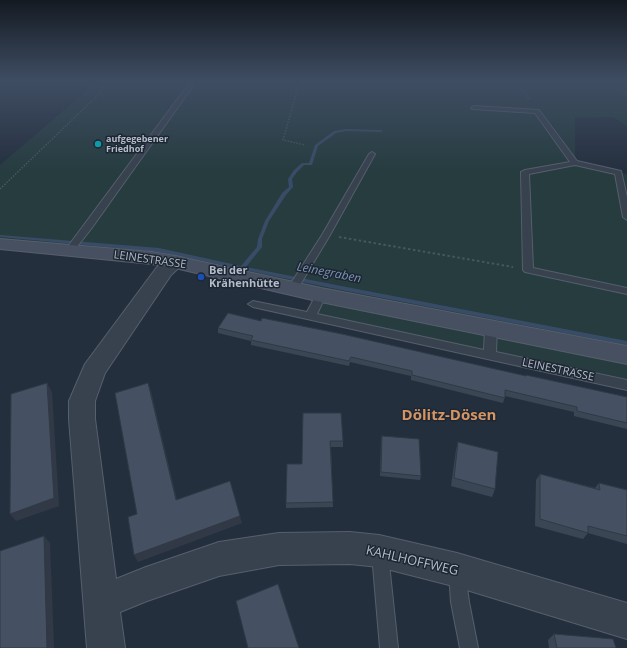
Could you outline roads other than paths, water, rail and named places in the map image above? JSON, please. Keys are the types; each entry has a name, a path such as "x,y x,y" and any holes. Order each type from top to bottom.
{"main road":[{"name":"LEINESTRASSE","path":"0,244 73,246 297,282 321,295 627,355"}],"street":[{"path":"106,648 82,419 82,401 94,370 164,271 174,262"},
{"name":"KAHLHOFFWEG","path":"102,602 146,584 219,559 279,549 350,548 379,551 457,570 627,621"}],"lane":[{"path":"73,246 172,111"},
{"path":"537,111 575,163"},
{"path":"297,282 326,235 372,154"},
{"path":"627,218 618,172 575,163 525,172 528,270 627,291"},
{"path":"310,316 321,295"},
{"name":"LEINESTRASSE","path":"253,304 627,385"},
{"path":"490,355 491,328"},
{"path":"379,551 389,648"},
{"path":"457,570 460,602 469,648"}],"waterway":[{"path":"243,267 259,247 260,239 267,221 284,194 291,187 290,179 295,171 303,164 311,164 316,146 335,132 346,130 381,131"},
{"name":"Leinegraben","path":"0,236 159,250 336,287 627,343"}],"place":[{"name":"aufgegebener Friedhof","path":"98,144"},
{"name":"Bei der Krähenhütte","path":"201,277"}],"district":[{"name":"Dölitz-Dösen","path":"449,416"}]}
